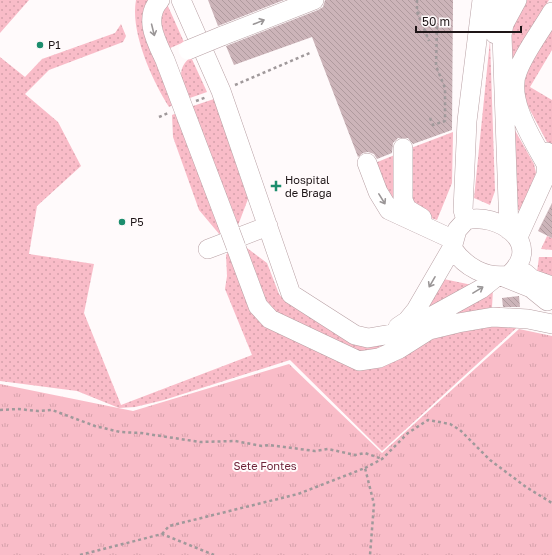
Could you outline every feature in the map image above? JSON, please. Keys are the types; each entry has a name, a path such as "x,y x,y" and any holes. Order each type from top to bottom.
{"lane":[{"path":"160,0 156,4 150,18 156,41 165,60 258,306 270,318 359,361 386,355 399,349 428,330 493,317 528,319 550,305"},
{"path":"181,0 221,91 291,294 356,335 368,338 403,332 481,289 499,276 509,275 520,262 523,253 522,243 513,234 488,220 480,219 457,235"},
{"path":"392,333 396,328 407,321 416,310 457,235 463,210 467,121 482,0"},
{"path":"488,220 499,193 495,36 499,0"},
{"path":"513,234 502,65 502,35 504,24 517,0"},
{"path":"165,60 307,1"},
{"path":"513,234 540,190 546,175 547,152 531,119 516,94 517,71 552,12"},
{"path":"402,148 403,200 407,209 418,217 457,235"},
{"path":"367,163 378,192 390,210 457,235"},
{"path":"208,249 268,226"},
{"path":"457,235 458,257 470,267 531,288 550,305"},
{"path":"520,262 524,272 532,279 550,305"}],"path":[{"path":"417,0 417,12 429,41"},
{"path":"417,12 437,27 436,66 445,88 445,121 432,125 430,118"},
{"path":"190,103 312,52"},
{"path":"0,410 52,410 95,426 120,432 141,432 200,442 235,441 262,446 270,445 315,450 328,449 355,455 365,453 382,460"},
{"path":"80,555 162,534 169,526 298,494 366,468 382,460 408,433 428,420 450,424 460,430 490,460 526,487 552,503"},
{"path":"366,468 374,504 370,555"},
{"path":"162,534 214,555"}],"green space":[{"path":"0,0 29,0 0,33"},
{"path":"136,0 148,0 144,8 143,20 173,105 169,107 162,96 150,70 139,41 135,13"},
{"path":"523,0 549,0 512,60 507,42"},
{"path":"167,4 184,42 168,49 159,17"},
{"path":"552,23 552,50 530,87 552,100 552,144 548,144 523,97 524,71"},
{"path":"121,24 126,36 123,42 49,70 25,94 58,122 81,166 37,206 29,254 94,264 84,313 121,405 252,355 225,289 227,276 226,255 229,251 246,296 343,364 438,333 523,322 382,451 290,360 164,400 135,407 119,408 77,391 0,381 0,57 25,77 42,59 115,33"},
{"path":"490,40 495,191 490,205 474,198"},
{"path":"191,57 207,92 187,99 182,82 181,71 183,66"},
{"path":"214,99 248,199 237,228 190,107"},
{"path":"177,113 222,234 220,235 199,210 173,137 172,115"},
{"path":"512,125 534,164 536,173 522,209 511,213"},
{"path":"453,132 452,183 437,220 416,213 411,208 411,148"},
{"path":"397,154 395,211 375,163"},
{"path":"547,236 552,238 552,250 541,249"},
{"path":"243,245 267,263 279,294 285,301 352,344 400,338 369,354 351,351 277,315 268,307"},
{"path":"539,257 552,257 552,276 537,272"},
{"path":"439,278 472,285 414,322"},
{"path":"493,289 492,307 500,307 500,311 440,319"},
{"name":"Sete Fontes","path":"519,329 552,336 552,555 0,555 0,384 133,411 289,364 382,453"}],"building":[{"path":"208,0 284,0 218,26"},
{"path":"325,0 453,0 452,130 413,144 408,138 398,138 393,143 392,153 377,159 374,154 368,152 363,153 358,157 312,37 234,65 226,46 318,10 323,7"},
{"path":"552,203 552,238 538,231"},
{"path":"519,296 520,307 503,307 502,298"}],"place":[{"name":"P1","path":"40,45"},
{"name":"Hospital de Braga","path":"276,186"},
{"name":"P5","path":"122,222"}]}
